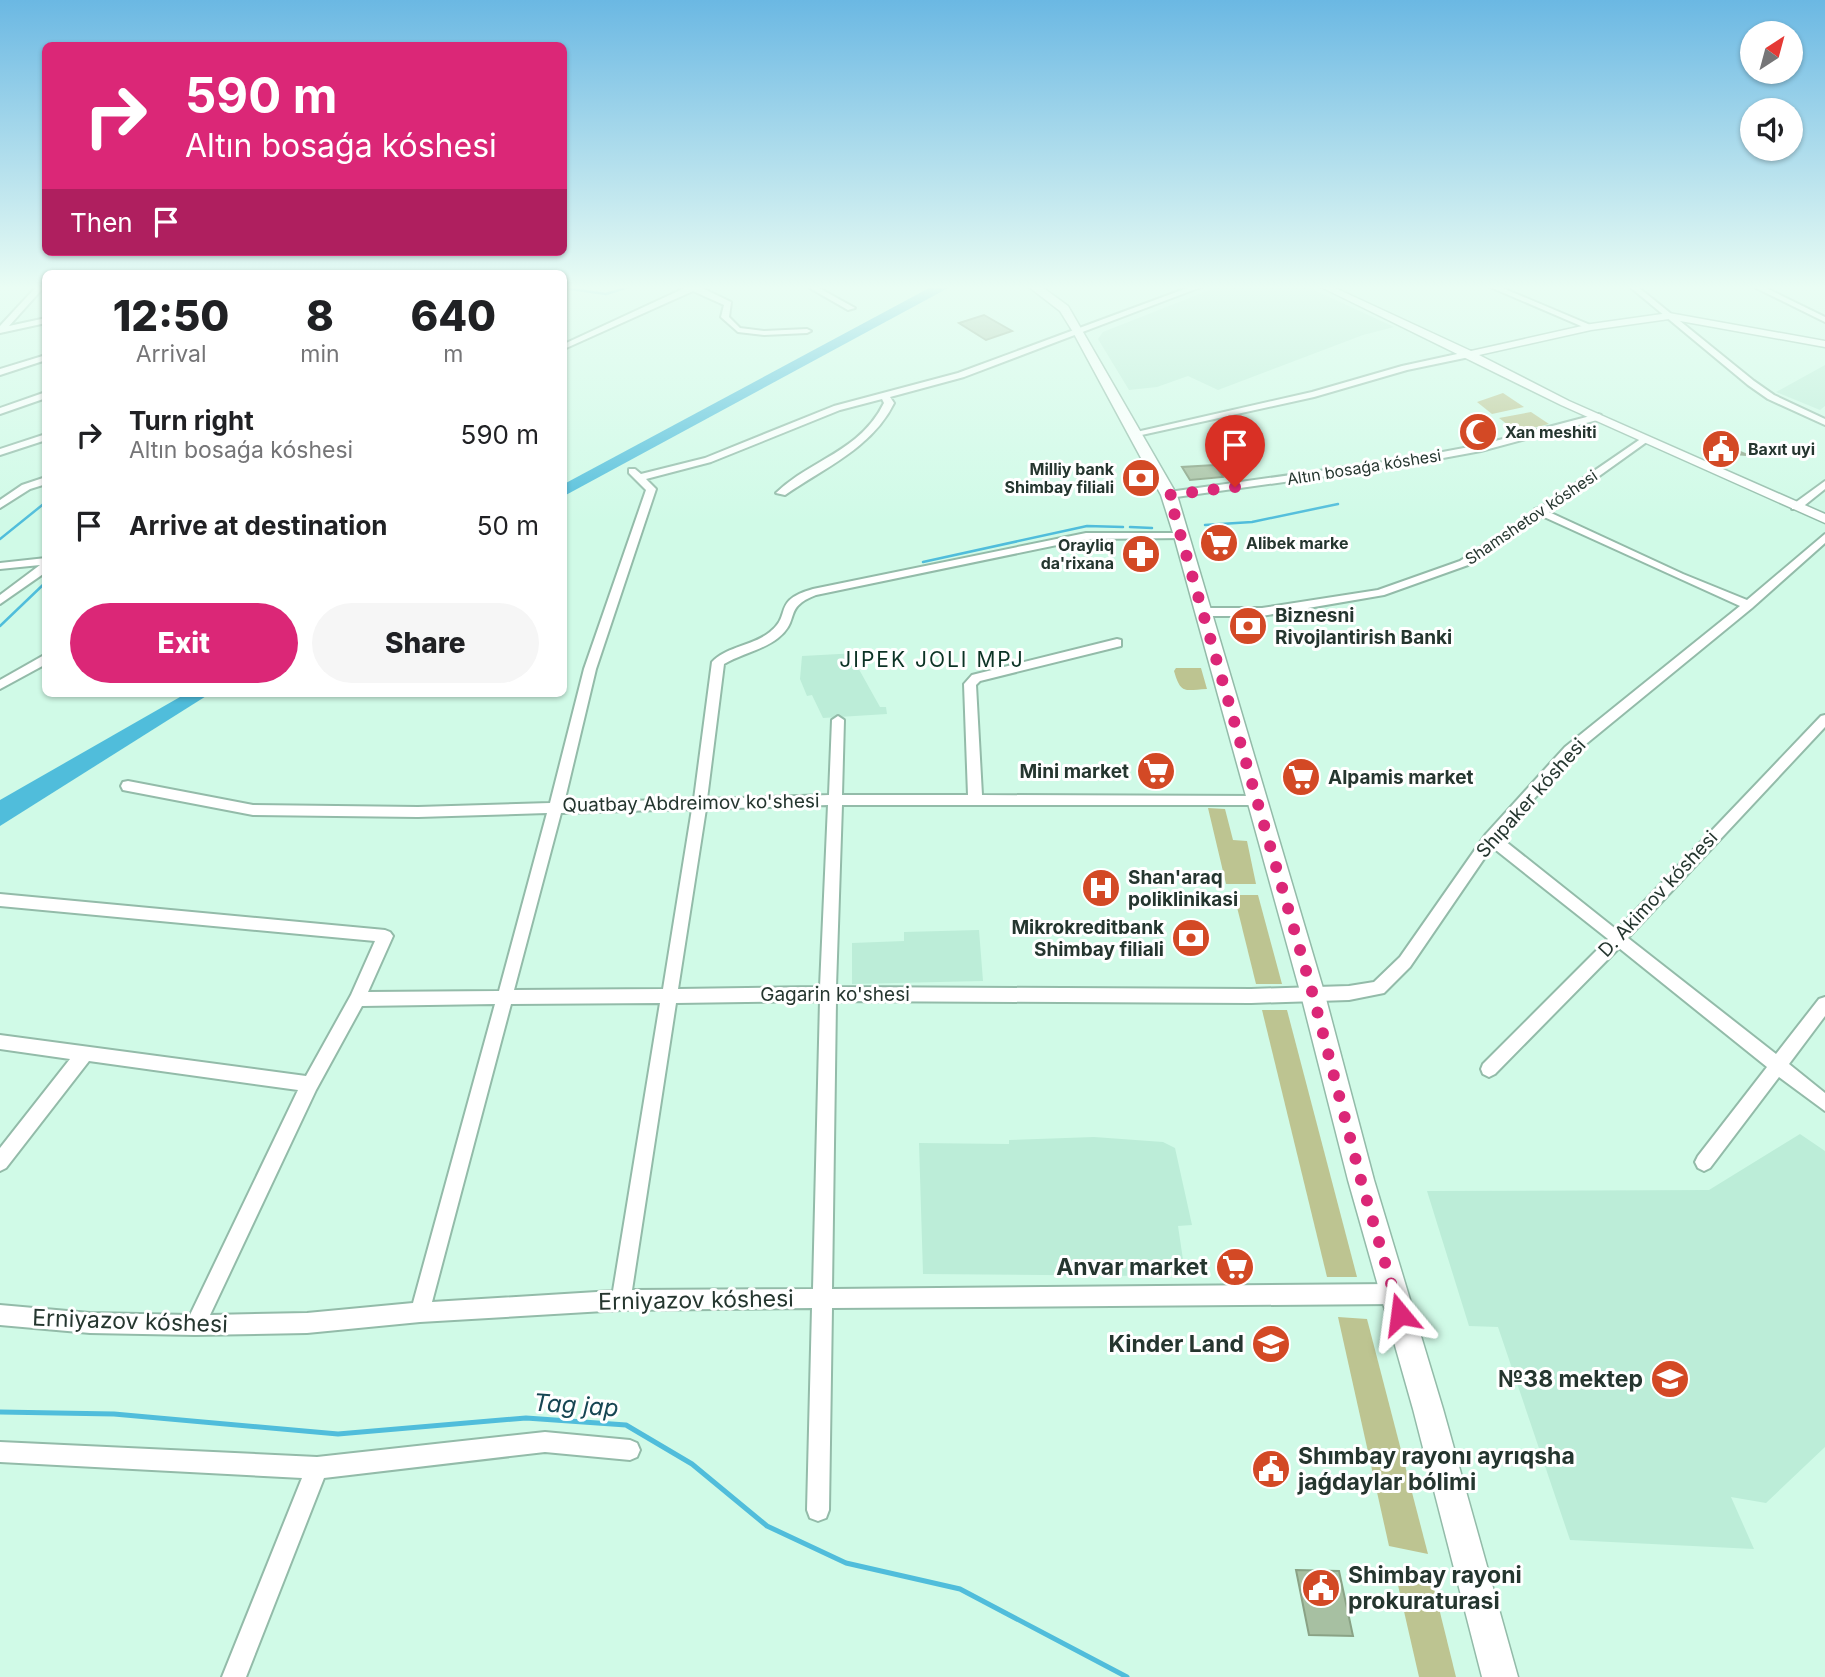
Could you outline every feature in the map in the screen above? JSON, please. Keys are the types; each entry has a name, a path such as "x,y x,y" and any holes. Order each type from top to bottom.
{"main road":[{"path":"1098,365 1169,495 1182,536 1313,995 1361,1180 1500,1677"}],"street":[{"path":"0,372 21,365"},
{"path":"420,1312 556,806 590,668 651,489 635,475 708,460 837,408 988,365"},
{"path":"1137,433 1303,396 1418,365"},
{"path":"1494,365 1645,439 1825,519"},
{"path":"1731,365 1771,397 1825,422"},
{"path":"781,493 857,444 882,420 889,403 884,395"},
{"path":"0,411 42,396"},
{"name":"Altın bosaǵa kóshesi","path":"1169,495 1405,462 1480,448 1598,417"},
{"path":"0,452 42,438"},
{"name":"Shamshetov kóshesi","path":"1204,612 1262,612 1380,593 1464,563 1539,511 1572,492 1645,439"},
{"path":"0,505 26,487 42,481"},
{"path":"1796,507 1825,484"},
{"path":"1539,511 1748,605"},
{"path":"621,1300 701,803 718,662 730,653 763,642 782,630 788,621 789,606 797,598 813,593 1086,536 1182,536"},
{"name":"Shıpaker kóshesi","path":"1313,995 1378,988 1405,962 1491,838 1570,750 1748,605 1825,537"},
{"path":"0,566 42,564"},
{"path":"0,600 42,567"},
{"path":"975,800 970,684 976,678 1117,643"},
{"path":"0,685 42,660"},
{"name":"D. Akimov kóshesi","path":"1489,1069 1535,1025 1825,719"},
{"path":"818,1510 828,994 838,720"},
{"name":"Quatbay Abdreimov ko'shesi","path":"128,786 253,810 418,812 834,800 1257,801"},
{"path":"1491,838 1825,1103"},
{"path":"0,900 385,936 357,999 310,1084 195,1325"},
{"name":"Gagarin ko'shesi","path":"357,999 828,994 1313,995"},
{"path":"1704,1162 1825,1003"},
{"path":"0,1041 310,1084"},
{"path":"0,1162 86,1052"},
{"name":"Erniyazov kóshesi","path":"0,1315 90,1322 195,1325 307,1323 420,1312 621,1300 1394,1294"},
{"path":"0,1452 317,1468 545,1442 631,1450"},
{"path":"234,1677 317,1468"}],"shaded area":[{"path":"1114,365 1283,365 1218,390 1188,376 1157,387 1129,390"},
{"path":"1825,365 1825,406 1820,410 1776,392"},
{"path":"1503,393 1524,407 1492,414 1477,402"},
{"path":"1531,412 1549,424 1517,432 1499,418"},
{"path":"858,653 866,663 856,664 880,707 886,707 887,714 823,718 812,695 807,696 800,679 802,656"},
{"path":"1176,668 1201,668 1207,689 1182,688 1174,671"},
{"path":"1208,808 1225,809 1233,840 1247,841 1256,884 1226,884"},
{"path":"1234,895 1258,895 1282,984 1256,984"},
{"path":"979,930 983,981 852,984 852,943 904,941 904,932"},
{"path":"1262,1010 1287,1010 1357,1277 1327,1277"},
{"name":"№38 mektep","path":"1800,1134 1825,1151 1825,1447 1766,1503 1731,1497 1754,1549 1570,1540 1498,1327 1469,1326 1427,1191 1709,1190"},
{"path":"1094,1137 1163,1142 1175,1148 1192,1225 1178,1226 1185,1273 1151,1276 923,1274 919,1143 1009,1144 1009,1140"},
{"path":"1338,1317 1367,1319 1428,1554 1389,1546"},
{"path":"1395,1572 1432,1580 1456,1677 1419,1677"}],"water":[{"path":"785,365 805,365 567,494 567,482"},
{"path":"180,697 205,697 0,826 0,800"}],"building":[{"path":"1707,438 1745,454 1745,455 1709,450"},
{"path":"1215,465 1223,477 1190,480 1182,467"},
{"name":"Shimbay rayoni prokuraturasi","path":"1296,1570 1339,1571 1353,1636 1309,1635"}],"waterway":[{"path":"1205,525 1252,522 1338,504"},
{"path":"0,539 42,505"},
{"path":"923,562 1087,526 1123,527"},
{"path":"1130,527 1152,528"},
{"path":"0,626 42,586"},
{"name":"Tag jap","path":"0,1412 114,1414 338,1434 526,1418 626,1425 692,1464 767,1526 846,1563 960,1589 1127,1677"}],"place":[{"name":"Xan meshiti","path":"1478,432"},
{"name":"Baxıt uyi","path":"1721,449"},
{"name":"Milliy bank Shimbay filiali","path":"1141,478"},
{"name":"Alibek marke","path":"1219,543"},
{"name":"Orayliq da'rixana","path":"1141,554"},
{"name":"Biznesni Rivojlantirish Banki","path":"1248,626"},
{"name":"Mini market","path":"1156,771"},
{"name":"Alpamis market","path":"1301,777"},
{"name":"Shan'araq poliklinikasi","path":"1101,888"},
{"name":"Mikrokreditbank Shimbay filiali","path":"1191,938"},
{"name":"Anvar market","path":"1235,1267"},
{"name":"Kinder Land","path":"1271,1344"},
{"name":"№38 mektep","path":"1670,1379"},
{"name":"Shımbay rayonı ayrıqsha jaǵdaylar bólimi","path":"1271,1469"},
{"name":"Shimbay rayoni prokuraturasi","path":"1321,1588"}],"district":[{"name":"JIPEK JOLI MPJ","path":"932,659"}],"route":[{"path":"1235,487 1169,495 1313,995 1361,1180 1400,1314"}]}
